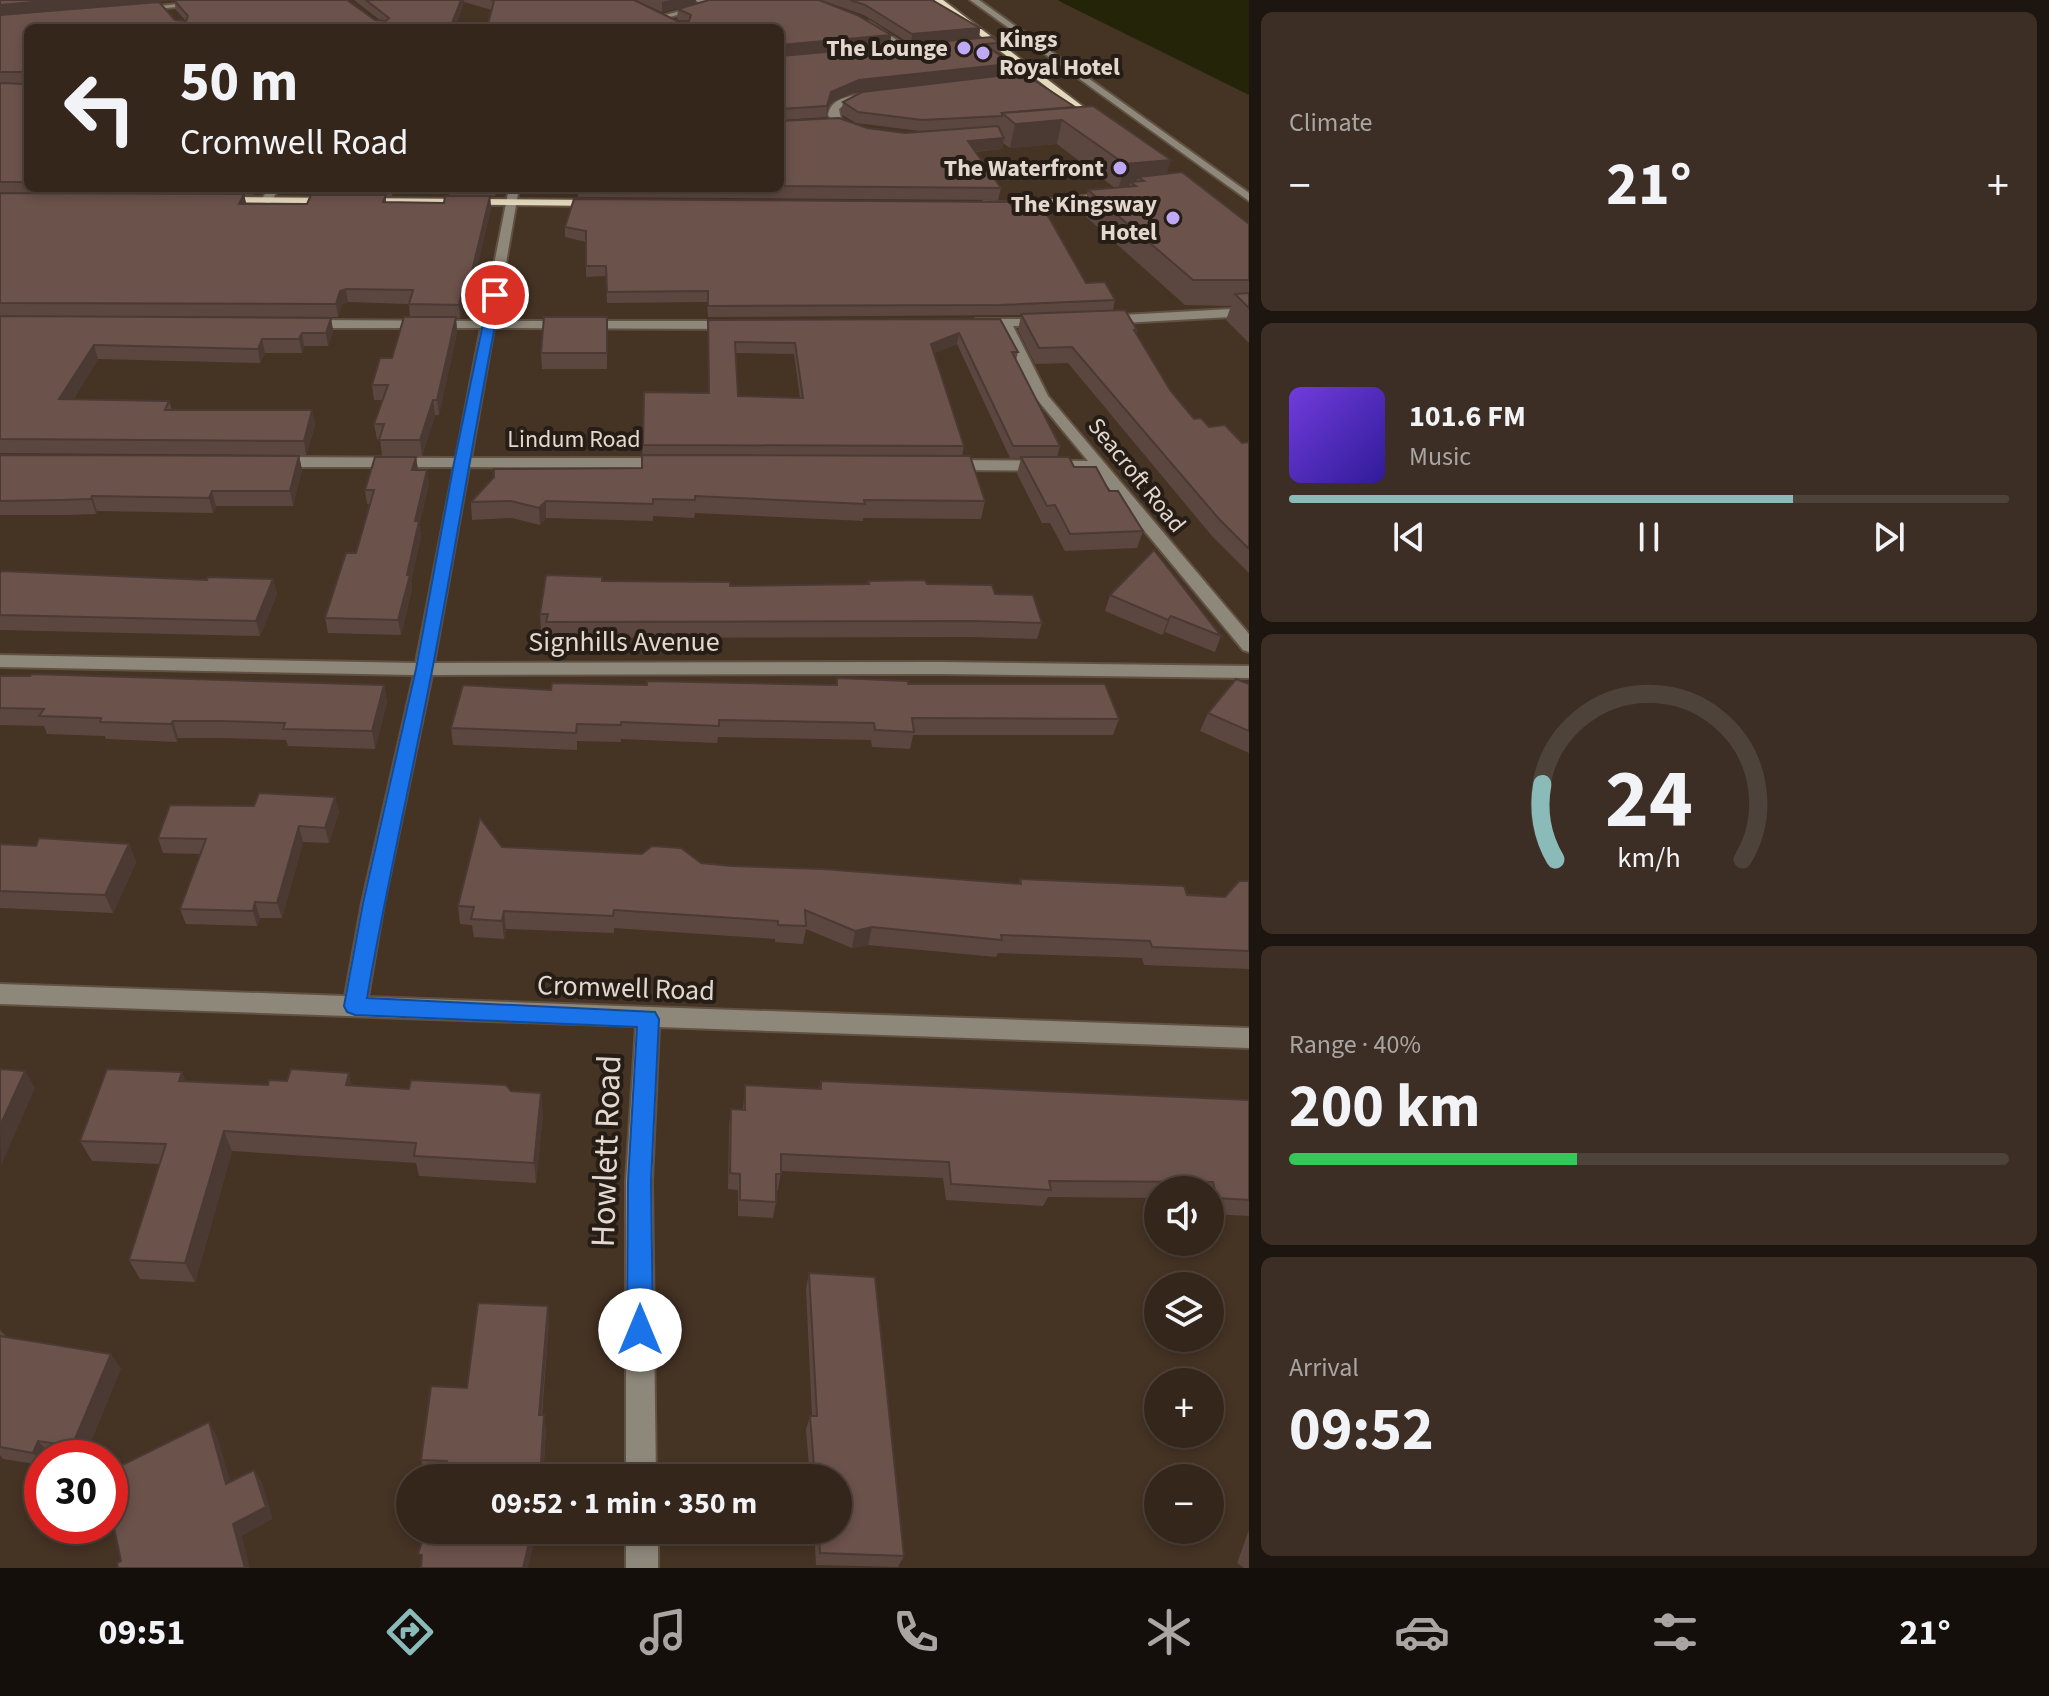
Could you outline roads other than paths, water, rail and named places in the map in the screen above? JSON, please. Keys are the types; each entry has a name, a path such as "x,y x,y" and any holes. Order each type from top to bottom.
{"main road":[{"path":"938,0 1111,132"},
{"path":"204,200 513,195 606,203"},
{"path":"968,205 1015,206 1119,196"}],"street":[{"path":"121,10 241,0"},
{"path":"662,17 711,5 699,0"},
{"path":"974,0 1249,198"},
{"path":"164,6 174,17"},
{"path":"649,12 674,23"},
{"path":"860,20 908,50"},
{"path":"980,44 995,43"},
{"path":"895,51 923,49"},
{"path":"1024,79 1040,77"},
{"path":"850,129 839,123 833,115 834,108 843,101 878,94"},
{"path":"824,124 839,123"},
{"path":"1086,125 1100,124"},
{"path":"267,200 272,192"},
{"path":"355,1006 376,889 424,669 460,463 490,326 513,195"},
{"path":"1082,321 1249,312"},
{"path":"961,323 1051,322"},
{"name":"Seacroft Road","path":"1005,323 1042,397 1249,646"},
{"path":"289,324 750,325"},
{"name":"Lindum Road","path":"254,462 682,463"},
{"path":"932,465 1100,466"},
{"name":"Signhills Avenue","path":"0,661 424,669 941,668 1249,672"},
{"name":"Cromwell Road","path":"0,994 1249,1038"},
{"name":"Howlett Road","path":"641,1464 639,1181 648,1019"},
{"path":"642,1544 642,1568"}],"place":[{"name":"The Lounge","path":"964,48"},
{"name":"Kings Royal Hotel","path":"983,53"},
{"name":"The Waterfront","path":"1120,168"},
{"name":"The Kingsway Hotel","path":"1173,218"}]}
